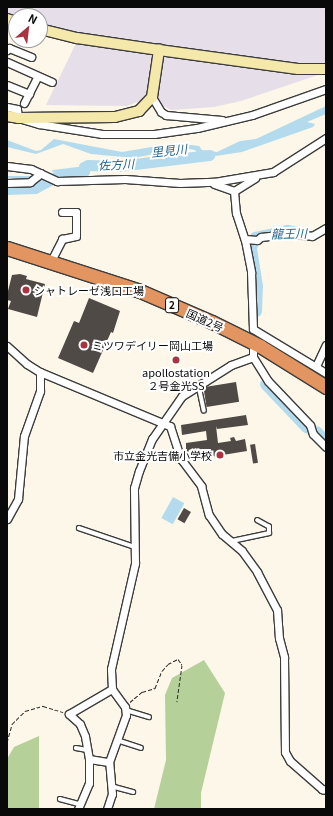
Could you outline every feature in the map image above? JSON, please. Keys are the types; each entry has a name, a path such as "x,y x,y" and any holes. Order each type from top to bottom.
{"highway":[{"name":"国道2号","path":"7,248 140,291 212,322 260,346 326,387"}],"street":[{"path":"48,31 77,38 159,50 298,68 326,69"},
{"path":"7,50 9,48 31,57"},
{"path":"18,118 129,115 147,105 152,96 159,50"},
{"path":"7,62 52,82"},
{"path":"24,103 38,76"},
{"path":"7,85 29,94"},
{"path":"7,116 102,134 135,134 180,131 252,115 326,89"},
{"path":"152,96 161,112 166,115 225,120"},
{"path":"7,107 17,109 18,118"},
{"path":"7,166 44,175 57,181 125,179 210,183 273,172 326,138"},
{"path":"7,183 30,182 44,175"},
{"path":"234,191 257,176"},
{"path":"210,183 234,191"},
{"path":"234,191 236,213 250,239 253,329 326,372"},
{"path":"51,261 62,239 76,236 76,212 62,212"},
{"path":"250,239 286,234 312,236 326,228"},
{"path":"316,366 326,345"},
{"path":"7,346 27,364 40,372 165,422 170,426 181,459 201,486 209,515 222,534 232,541 257,572 276,610 279,638 284,657 285,752 290,761 322,789 326,790"},
{"path":"107,809 112,794 109,762 125,723 125,708 112,689 111,669 132,586 136,547 134,488 146,452 182,396 253,353 268,381 310,425 312,434 326,447"},
{"path":"7,519 18,499 24,436 40,391 40,372"},
{"path":"79,806 89,783 89,759 80,724 69,714 112,689"},
{"path":"89,759 109,762"}],"lane":[{"path":"199,386 204,410"},
{"path":"232,541 269,533 269,527 258,521"},
{"path":"79,528 136,547"},
{"path":"125,708 149,717"},
{"path":"117,740 141,748"},
{"path":"76,748 88,751"},
{"path":"111,786 133,792"},
{"path":"60,799 79,806"}],"path":[{"path":"125,708 142,692 155,688 162,671 168,664 178,659 182,666 177,702"},
{"path":"7,742 12,724 25,711 43,706 69,714"}],"shaded area":[{"path":"7,7 319,7 326,9 326,60 321,74 241,101 214,107 171,110 162,105 156,94 146,93 140,101 127,106 46,105 81,33 48,26 48,8 8,8 7,15"}],"green space":[{"path":"204,660 225,693 201,793 201,809 154,809 166,760 165,695 172,678"},
{"path":"39,736 39,809 7,809 7,759 14,747"}],"water":[{"name":"里見川","path":"326,106 326,114 307,122 315,124 313,127 242,152 202,158 195,150 184,148 134,158 91,154 63,144 36,154 7,147 7,140 36,151 41,150 54,139 122,152 175,143 199,146 202,150 217,152 240,141 256,139"},
{"path":"173,497 184,503 173,524 161,518"}],"building":[{"name":"シャトレーゼ浅口工場","path":"20,274 27,276 26,279 45,284 37,317 8,309 11,301 7,300 7,295 12,275"},
{"name":"ミツワデイリー岡山工場","path":"89,298 120,311 113,333 111,332 93,373 58,358 74,321 79,323"},
{"path":"236,382 239,402 207,407 203,387"},
{"path":"246,415 248,425 217,429 216,426 218,443 231,441 230,438 234,437 236,441 245,439 247,451 186,461 186,443 207,440 206,431 182,435 181,425"},
{"path":"255,444 258,463 253,464 250,445"},
{"path":"184,508 191,512 184,523 178,519"}],"waterway":[{"name":"佐方川","path":"7,189 35,188 59,175 81,173 84,171 84,167 88,165 118,166 209,155"},
{"path":"53,171 84,167"},
{"path":"7,177 30,177"},
{"name":"龍王川","path":"256,311 257,286 251,247 255,237 287,230 303,233"},
{"name":"龍王川","path":"265,384 306,427 317,432 326,441"}],"place":[{"name":"シャトレーゼ浅口工場","path":"26,290"},
{"name":"ミツワデイリー岡山工場","path":"84,345"},
{"name":"apollostation ２号金光SS","path":"176,360"},
{"name":"市立金光吉備小学校","path":"220,455"}]}
